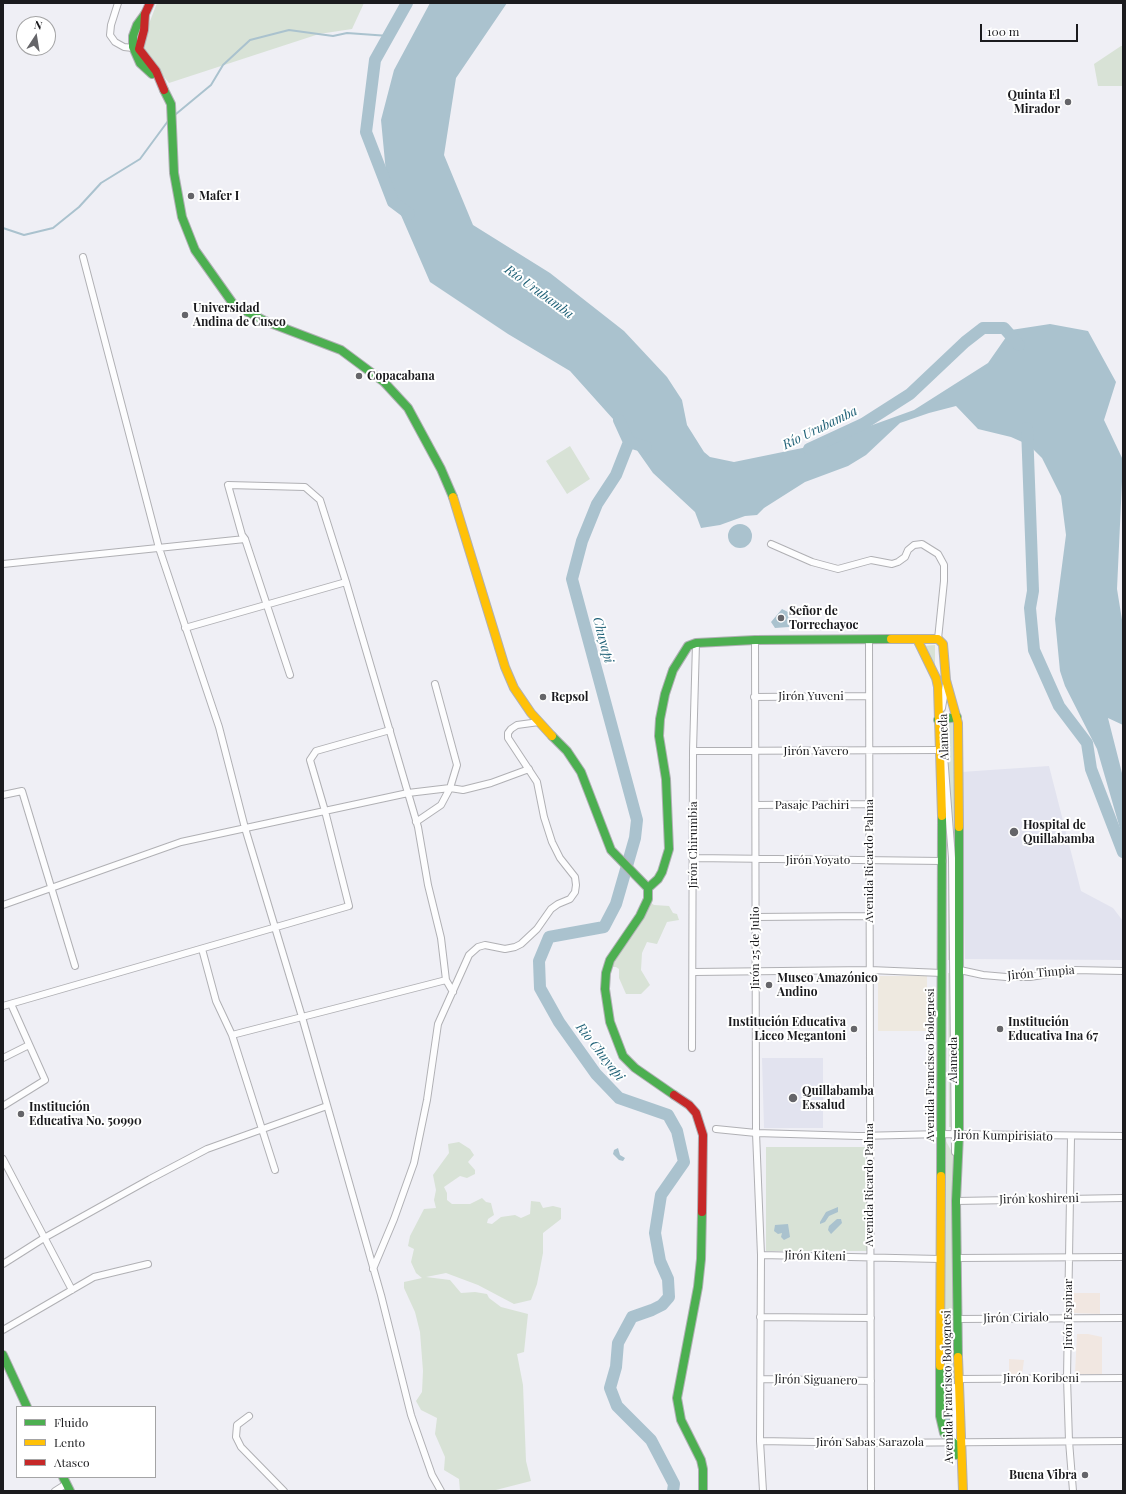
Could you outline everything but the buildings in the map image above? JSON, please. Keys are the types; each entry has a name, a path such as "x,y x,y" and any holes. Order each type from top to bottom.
{"main road":[{"path":"150,3 145,14 144,30 136,48 156,71 171,104 174,173 182,218 195,250 234,305 266,321 341,350 384,382 408,408 441,469 455,502 505,667 514,688 540,722 567,751 581,772 605,838 617,858 648,888 648,899 640,916 610,960 606,973 606,989 610,1022 623,1056 635,1068 689,1105 696,1113 703,1135 701,1259 698,1287 677,1398 681,1420 701,1460 703,1469 703,1491"},
{"path":"648,888 662,872 668,849 666,779 659,736 660,719 665,694 673,670 688,646 696,643 755,640 869,638 938,639"},
{"name":"Avenida Francisco Bolognesi","path":"917,639 921,650 936,678 943,861 940,1416 944,1433 957,1441"},
{"name":"Avenida Francisco Bolognesi","path":"938,639 943,644 946,680 957,717 960,970 956,1135 958,1318 957,1441 962,1491"},
{"path":"938,720 957,717"},
{"path":"3,1355 27,1406"},
{"name":"Avenida Francisco Bolognesi","path":"956,1491 957,1441"}],"street":[{"path":"118,3 111,25 110,36 115,42 124,47 136,48"},
{"path":"83,256 159,548 219,727 245,828 302,1017 381,1295 412,1415 432,1475 441,1491"},
{"path":"290,675 245,539 242,535 228,485 305,486 320,500 346,582 416,822 428,885 441,938 446,980 454,992"},
{"path":"3,564 245,539"},
{"path":"771,544 812,562 838,569 871,560 892,564 905,557 908,550 914,545 922,544 938,554 944,565 944,581 938,639"},
{"path":"186,628 346,582"},
{"name":"Avenida Ricardo Palma","path":"869,638 869,1257 871,1318 872,1491"},
{"name":"Jirón 25 de Julio","path":"755,640 756,1133 761,1255 760,1441 762,1491"},
{"name":"Jirón Chirumbia","path":"692,1048 694,972 692,858 693,750 696,643"},
{"name":"Alameda","path":"946,680 942,725 952,858 956,1135"},
{"path":"416,822 441,805 450,788 457,765 435,684"},
{"name":"Jirón Yuveni","path":"754,697 868,696"},
{"path":"373,1269 394,1219 414,1163 428,1100 438,1024 454,992 469,955 478,946 485,945 505,949 521,944 537,929 551,910 558,904 570,899 575,892 575,877 560,858 552,842 537,782 511,744 508,733 517,725 540,722"},
{"path":"3,1006 349,906 325,811 310,760 316,751 390,730"},
{"name":"Jirón Yavero","path":"693,750 939,750"},
{"path":"3,905 181,842 408,793 450,788 464,790 491,783 529,769"},
{"path":"3,795 22,791 50,889 75,966"},
{"name":"Pasaje Pachiri","path":"756,805 869,804"},
{"name":"Jirón Yoyato","path":"692,858 756,860 943,861"},
{"path":"755,917 870,916"},
{"path":"202,949 216,1001 232,1035 275,1170"},
{"path":"694,972 870,970 942,973"},
{"name":"Jirón Timpia","path":"960,970 983,975 1006,977 1030,977 1074,970 1123,971"},
{"path":"232,1035 446,980"},
{"path":"3,1106 46,1080 11,1004"},
{"path":"3,1058 29,1045"},
{"path":"3,1264 44,1238 207,1149 327,1106"},
{"name":"Jirón Kumpirisiato","path":"716,1130 756,1133 869,1136 942,1134 1071,1137 1123,1136"},
{"name":"Jirón Espinar","path":"1071,1137 1067,1378 1072,1491"},
{"path":"4,1161 72,1290"},
{"name":"Jirón koshireni","path":"956,1201 1123,1198"},
{"path":"956,1201 957,1441"},
{"name":"Jirón Kiteni","path":"761,1255 940,1259"},
{"path":"957,1258 1123,1257"},
{"path":"3,1330 94,1277 148,1264"},
{"path":"760,1318 871,1318"},
{"name":"Jirón Cirialo","path":"958,1318 1123,1318"},
{"name":"Jirón Koribeni","path":"958,1379 1123,1378"},
{"name":"Jirón Siguanero","path":"761,1379 871,1381"},
{"path":"249,1416 237,1425 236,1437 241,1447 284,1491"},
{"name":"Jirón Sabas Sarazola","path":"760,1441 872,1443 957,1441 1123,1442"},
{"path":"55,1491 67,1484"}],"shaded area":[{"path":"157,3 364,3 352,29 319,34 169,83 140,47"},
{"path":"1123,46 1123,86 1098,86 1094,64"},
{"path":"570,446 590,479 567,494 546,461"},
{"path":"935,645 935,669 922,646"},
{"path":"958,720 959,960 948,960 948,722"},
{"name":"Hospital de Quillabamba","path":"1049,766 1081,891 1113,908 1123,921 1123,960 965,959 961,772"},
{"path":"648,901 654,905 669,906 673,913 677,914 679,920 667,922 657,944 647,942 642,953 641,970 650,985 641,994 626,994 619,978 619,969 616,967 609,967"},
{"path":"948,973 958,973 959,1127 949,1127"},
{"path":"878,976 927,976 927,1031 878,1031"},
{"name":"Quillabamba Essalud","path":"762,1058 823,1058 823,1128 764,1128"},
{"path":"946,1141 955,1158 958,1407 953,1412 948,1408 939,1203 940,1151"},
{"path":"459,1142 470,1149 474,1155 468,1162 475,1170 475,1174 467,1178 460,1176 444,1187 447,1193 447,1200 452,1204 470,1204 482,1198 486,1202 491,1203 494,1215 488,1219 487,1223 492,1224 501,1217 515,1215 521,1218 530,1214 531,1201 540,1202 543,1208 553,1206 561,1208 561,1219 543,1233 543,1253 537,1284 531,1300 514,1304 478,1285 446,1273 426,1277 450,1280 461,1293 475,1292 487,1294 489,1298 501,1307 528,1314 524,1352 517,1354 523,1385 526,1461 531,1481 492,1491 460,1491 459,1479 444,1470 445,1457 435,1434 437,1418 421,1410 416,1401 422,1392 423,1371 420,1332 415,1312 404,1288 404,1282 422,1278 416,1273 411,1262 414,1249 408,1246 410,1236 424,1209 436,1208 434,1200 436,1190 433,1175 449,1153 448,1144"},
{"path":"766,1147 865,1147 868,1251 766,1251"},
{"path":"1073,1293 1100,1293 1100,1314 1071,1313"},
{"path":"1077,1334 1088,1334 1102,1337 1102,1374 1075,1374"},
{"path":"1009,1359 1024,1360 1022,1375 1009,1376"}],"water":[{"path":"430,3 507,3 456,78 444,155 473,225 550,273 624,331 667,377 682,400 687,425 704,452 710,457 734,462 817,445 914,410 988,363 1011,330 1050,324 1088,331 1116,382 1104,420 1123,460 1117,589 1123,626 1123,725 1108,718 1123,777 1123,839 1097,749 1065,686 1060,671 1055,619 1066,535 1061,496 1042,458 1029,445 1011,437 978,429 956,406 900,423 866,455 848,466 805,482 764,508 757,515 745,516 720,525 701,528 695,512 653,473 622,429 570,371 508,334 430,282 387,183 381,120 394,70"},
{"path":"740,524 748,528 752,536 748,544 740,548 732,544 728,536 732,528"},
{"name":"Señor de Torrechayoc","path":"782,609 788,612 789,627 775,628 771,622"},
{"path":"618,1148 620,1155 625,1158 623,1161 619,1160 613,1154 614,1150"},
{"path":"838,1207 838,1212 829,1216 825,1222 820,1224 826,1212"},
{"path":"837,1219 841,1219 842,1223 831,1234 828,1230 829,1226"},
{"path":"788,1224 790,1237 784,1240 781,1237 782,1233 778,1234 774,1231 775,1225"},
{"path":"946,1413 952,1417 951,1427 949,1428 947,1428 944,1414"}],"waterway":[{"name":"Río Urubamba","path":"407,3 375,60 366,132 393,202 409,214"},
{"path":"176,114 211,85 223,65 250,40 289,30 333,36 347,33 389,36"},
{"path":"3,228 24,235 53,228 79,207 101,183 140,159 168,121"},
{"name":"Río Urubamba","path":"809,449 863,424 910,394 965,342 983,328 1004,328 1019,345"},
{"name":"Río Urubamba","path":"619,420 629,442 646,447"},
{"name":"Río Urubamba","path":"1027,428 1033,591 1030,608 1034,650 1059,706 1087,743 1091,769 1123,852"},
{"name":"Rio Chuyapi","path":"629,442 616,475 597,504 582,541 572,579 637,820 635,838 616,904 604,927 549,937 539,961 540,988 559,1022 596,1074 619,1098 668,1115 677,1131 684,1162 661,1195 655,1233 660,1261 668,1279 669,1297 662,1305 632,1317 618,1343 616,1367 610,1388 617,1406 651,1440 674,1484 673,1491"}],"traffic: fast":[{"path":"145,14 137,25 133,36 133,47 140,63 152,74"},
{"path":"164,90 171,104 174,173 182,217 195,250 234,305 265,321 341,350 384,382 408,408 441,469 453,497"},
{"path":"648,888 658,879 662,872 669,849 666,779 659,736 660,719 665,694 673,670 688,646 696,643 755,640 891,639"},
{"path":"938,720 957,717"},
{"path":"552,736 567,751 581,772 611,850 648,888 648,899 640,916 610,960 606,973 605,989 610,1022 623,1056 635,1068 674,1095"},
{"path":"941,1176 942,816"},
{"path":"958,1357 956,1201 959,1135 959,827"},
{"path":"702,1212 701,1259 698,1287 677,1398 681,1420 701,1460 703,1469 703,1491"},
{"path":"3,1355 27,1406"},
{"path":"940,1366 940,1416 944,1433 955,1444 956,1455"},
{"path":"64,1478 70,1491"}],"traffic: slow":[{"path":"453,497 505,667 514,688 531,713 552,736"},
{"path":"891,639 938,639 943,644 946,680 958,723 959,827"},
{"path":"917,639 936,678 938,687 942,816"},
{"path":"940,1366 941,1176"},
{"path":"958,1357 963,1491"}],"traffic: jam":[{"path":"150,3 145,14 144,30 139,49 156,71 164,90"},
{"path":"674,1095 689,1105 696,1113 703,1135 702,1212"}],"place":[{"name":"Quinta El Mirador","path":"1068,102"},
{"name":"Mafer I","path":"191,196"},
{"name":"Universidad Andina de Cusco","path":"185,315"},
{"name":"Copacabana","path":"359,376"},
{"name":"Señor de Torrechayoc","path":"781,618"},
{"name":"Repsol","path":"543,697"},
{"name":"Hospital de Quillabamba","path":"1014,832"},
{"name":"Museo Amazónico Andino","path":"769,985"},
{"name":"Institución Educativa Liceo Megantoni","path":"854,1029"},
{"name":"Institución Educativa Ina 67","path":"1000,1029"},
{"name":"Quillabamba Essalud","path":"793,1098"},
{"name":"Institución Educativa No. 50990","path":"21,1114"},
{"name":"Buena Vibra","path":"1085,1475"}],"water label":[{"name":"Chuyapi","path":"603,640"}]}
